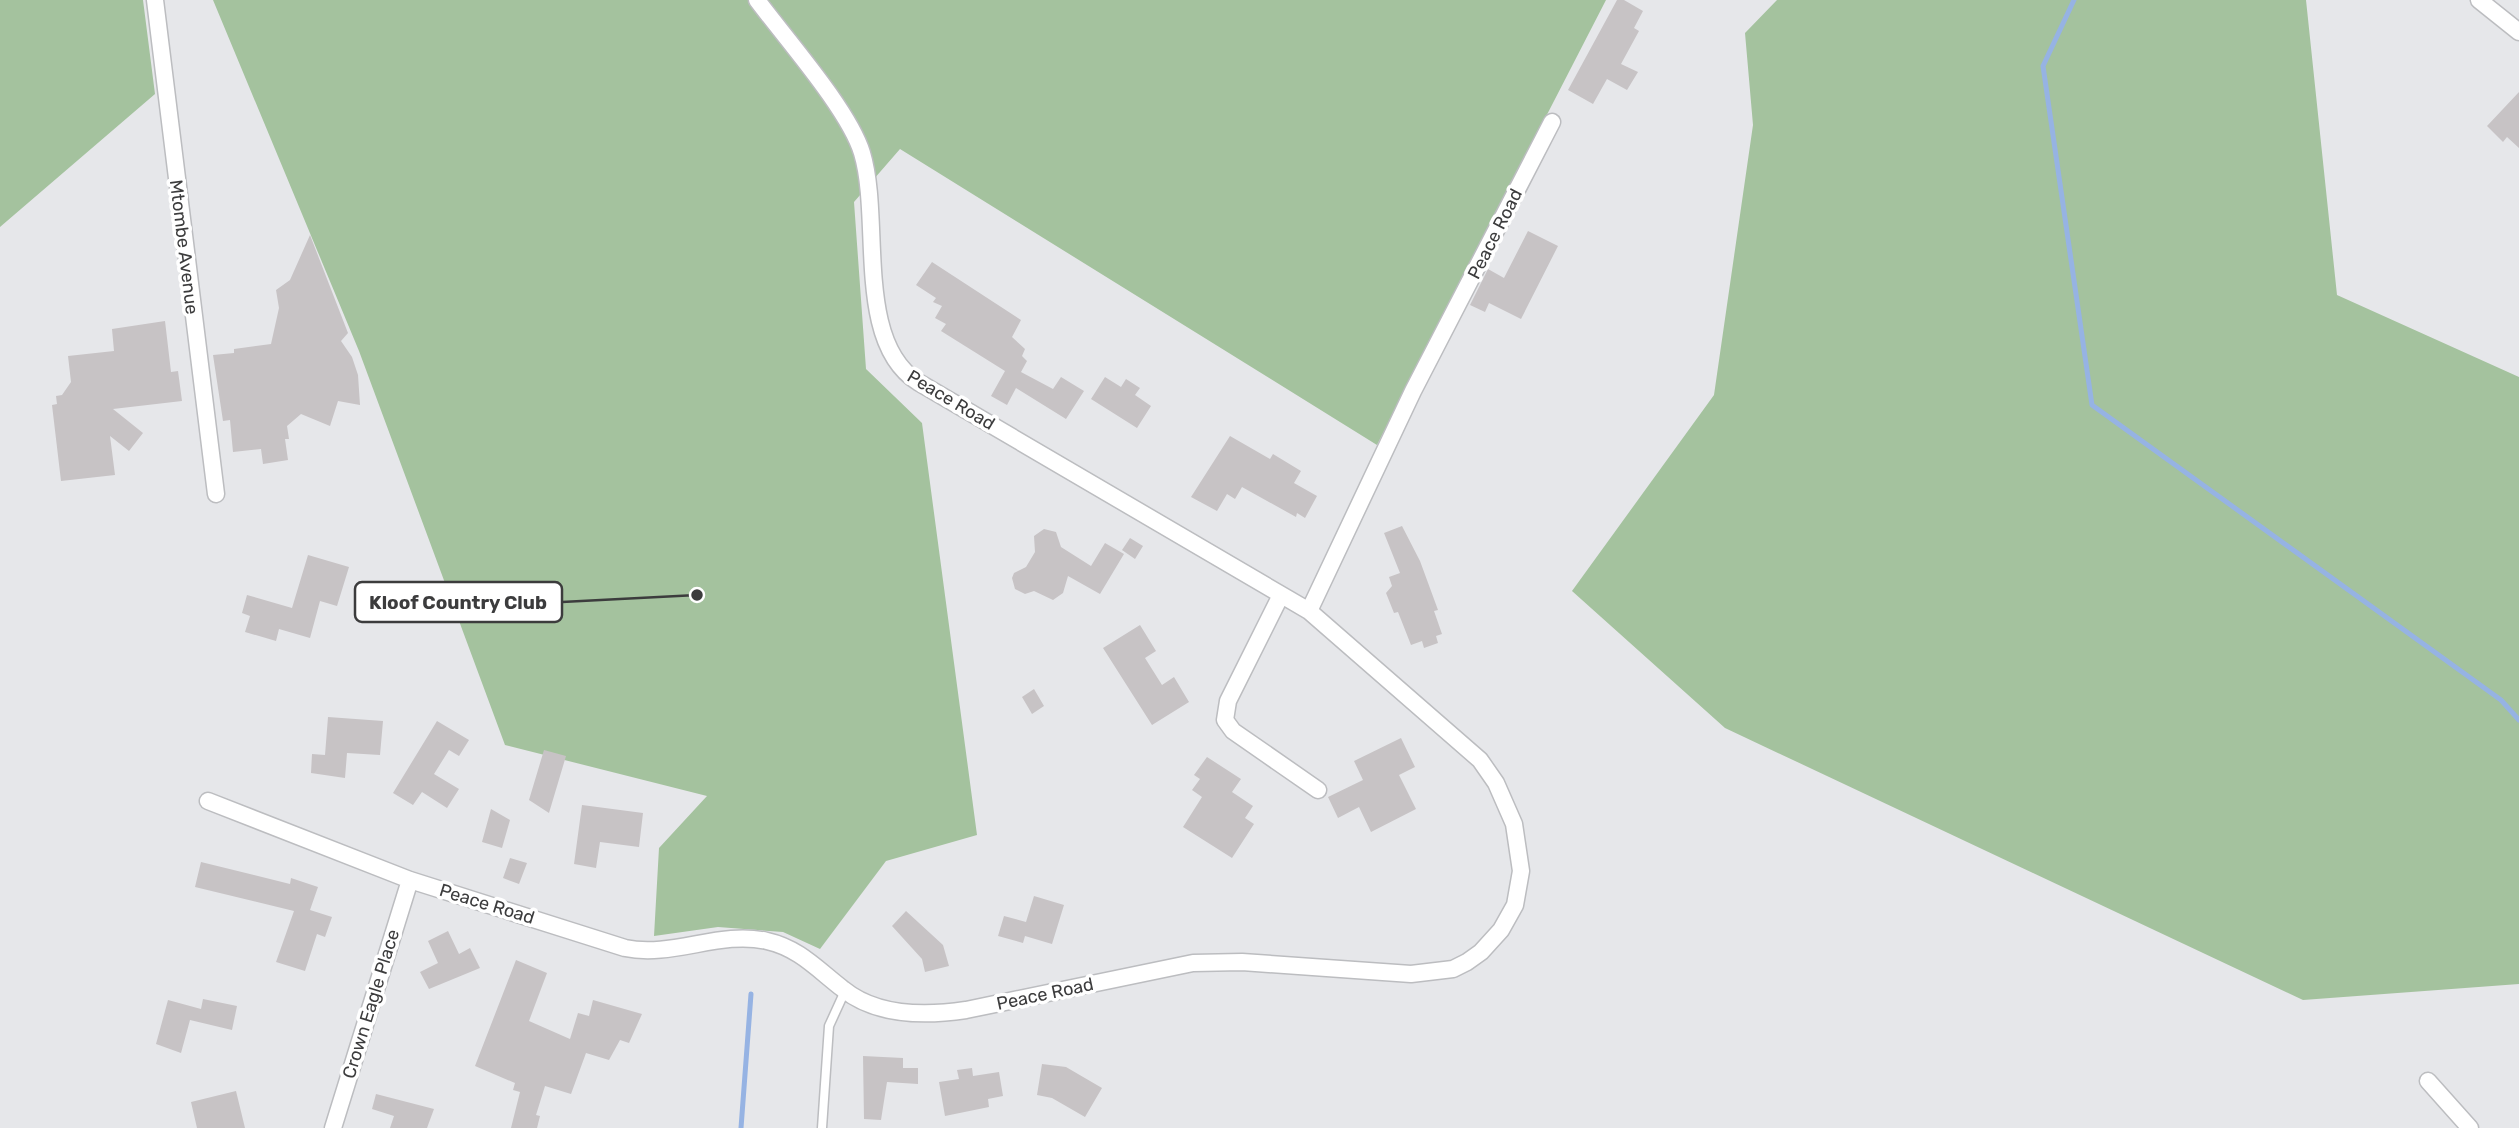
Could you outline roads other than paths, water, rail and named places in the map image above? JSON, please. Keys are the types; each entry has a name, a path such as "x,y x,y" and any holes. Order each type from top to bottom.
{"street":[{"name":"Mtombe Avenue","path":"155,0 216,494"},
{"name":"Peace Road","path":"208,801 410,880 641,951 669,951 732,940 768,941 808,960 845,992 886,1008 936,1013 1193,963 1242,962 1411,974 1453,970 1481,953 1501,930 1519,890 1520,857 1509,808 1480,760 1309,611 918,382 896,364 883,334 867,180 860,148 836,106 757,0"},
{"path":"2479,0 2519,32"},
{"name":"Peace Road","path":"1309,611 1413,391 1552,122"},
{"path":"1280,595 1228,701 1225,719 1233,731 1318,790"},
{"name":"Crown Eagle Place","path":"333,1128 410,880"},
{"path":"2428,1081 2470,1128"}],"lane":[{"path":"822,1128 829,1026 845,992"}],"waterway":[{"path":"2074,0 2043,66 2092,405 2501,700 2519,720"},
{"path":"741,1128 751,994"}],"place":[{"name":"Kloof Country Club","path":"697,595"}]}
